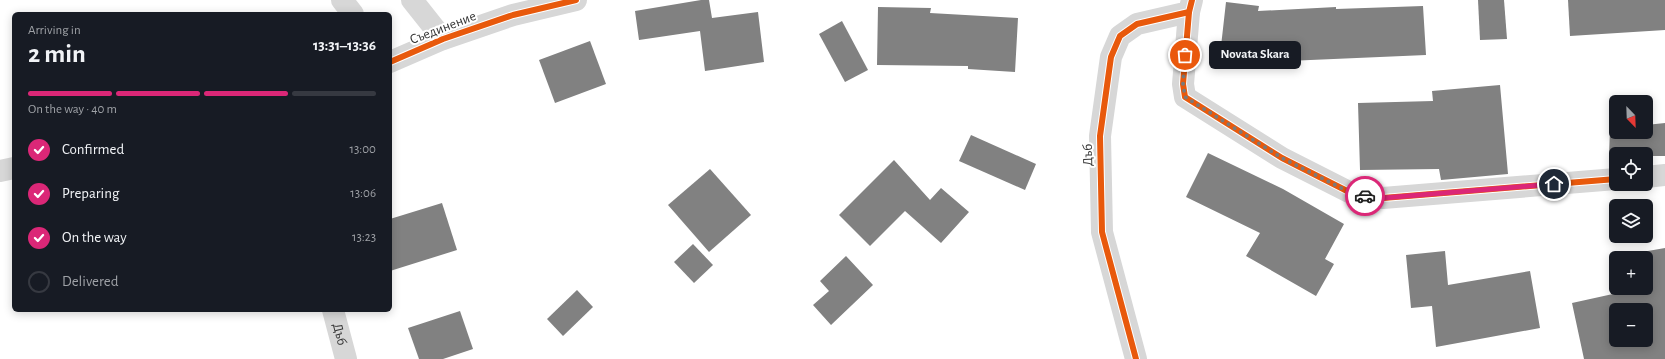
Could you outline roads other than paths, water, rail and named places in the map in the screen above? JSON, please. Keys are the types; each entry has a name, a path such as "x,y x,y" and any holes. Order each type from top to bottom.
{"street":[{"path":"342,0 352,12"},
{"path":"412,0 443,39"},
{"name":"Съединение","path":"392,61 443,39 513,15 576,0"},
{"path":"1190,6 1183,84 1185,97 1282,158 1353,194 1383,198 1609,180"},
{"name":"Дъб","path":"1133,358 1102,232 1100,136 1111,57 1120,36 1137,24 1190,6"},
{"path":"0,171 12,168"},
{"path":"1653,177 1665,176"},
{"name":"Дъб","path":"334,312 346,359"}],"place":[{"name":"Novata Skara","path":"1185,55"}]}
